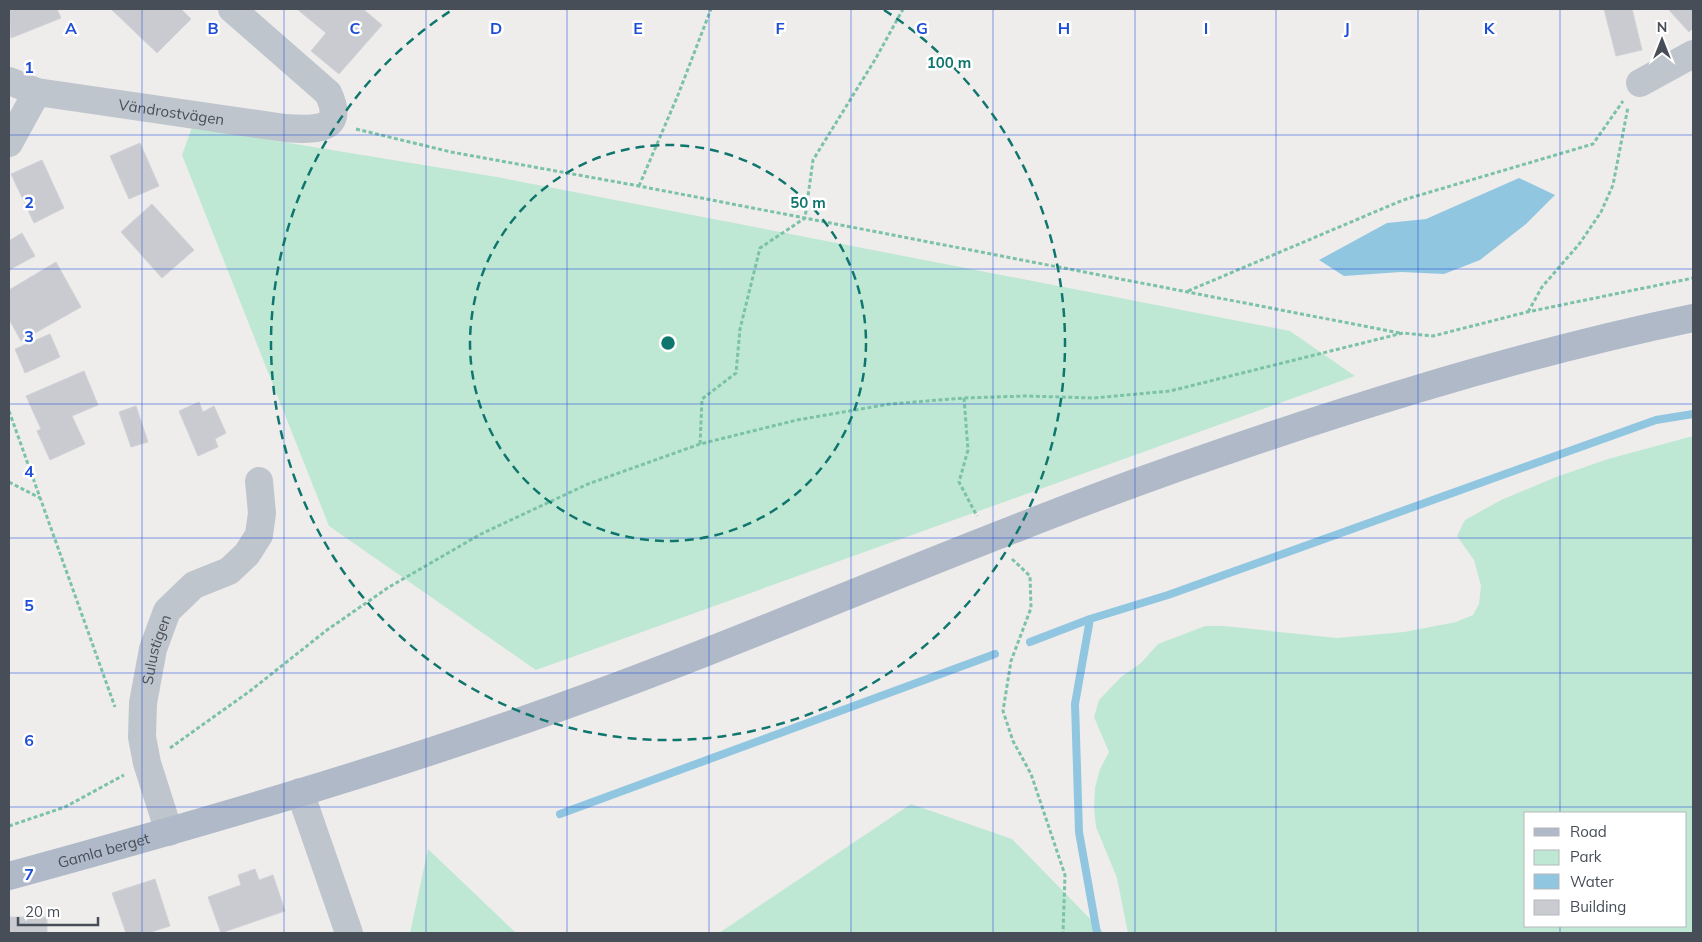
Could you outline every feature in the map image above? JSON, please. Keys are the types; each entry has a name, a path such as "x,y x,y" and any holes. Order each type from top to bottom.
{"main road":[{"name":"Gamla berget","path":"9,876 169,832 363,774 556,708 746,636 1144,480 1368,403 1513,362 1693,318"}],"street":[{"path":"232,9 328,93 335,107 332,118"},
{"path":"1634,88 1693,54"},
{"name":"Vändrostvägen","path":"9,81 37,92 310,130 325,127 332,118"},
{"path":"9,144 37,92"},
{"name":"Sulustigen","path":"169,832 147,763 142,737 144,703 153,649 167,611 194,585 229,571 246,554 259,535 262,513 259,482"},
{"path":"300,792 349,933"}],"path":[{"path":"639,186 678,95 711,9"},
{"path":"700,444 702,399 736,373 740,329 760,248 805,218 813,160 876,58 903,9"},
{"path":"1187,292 1403,200 1593,144 1634,88"},
{"path":"1527,312 1542,287 1580,244 1601,212 1613,185 1634,88"},
{"path":"332,118 358,130 451,152 639,186 1403,333 1433,336 1527,312 1693,278"},
{"path":"168,750 389,587 473,539 588,484 700,444 797,420 890,404 964,398 1026,396 1094,398 1170,391 1403,333"},
{"path":"964,398 968,450 959,482 990,540 1030,576 1031,608 1011,661 1003,712 1013,741 1031,774 1064,875 1064,933"},
{"path":"9,411 118,716"},
{"path":"9,482 41,498"},
{"path":"9,826 65,807 132,771"}],"green space":[{"path":"192,127 497,177 1290,331 1355,376 536,670 329,526 182,155"},
{"path":"1693,436 1693,933 1128,933 1117,878 1096,827 1094,808 1095,788 1100,769 1109,752 1094,717 1099,700 1121,677 1141,663 1158,644 1205,626 1224,626 1337,638 1404,632 1456,622 1473,615 1479,604 1481,586 1474,560 1457,536 1465,520 1501,500 1556,477 1608,459"},
{"path":"911,804 1012,839 1104,933 719,933"},
{"path":"428,849 516,933 410,933"}],"water":[{"path":"1519,178 1555,195 1526,224 1480,260 1444,274 1401,272 1344,276 1319,260 1387,223 1426,219"}],"building":[{"path":"9,9 57,9 61,18 11,38"},
{"path":"111,9 181,9 191,19 157,53"},
{"path":"297,9 363,9 382,25 339,74 311,51 326,33"},
{"path":"1604,9 1632,9 1642,50 1616,56"},
{"path":"1668,9 1693,9 1693,28 1689,32"},
{"path":"140,143 159,186 129,199 110,156"},
{"path":"42,160 64,208 34,223 11,174"},
{"path":"152,204 194,250 162,278 121,232"},
{"path":"22,233 35,256 9,270 9,241"},
{"path":"56,262 81,307 21,341 9,319 9,290"},
{"path":"50,334 60,357 25,373 15,349"},
{"path":"84,371 98,405 72,416 85,444 50,460 37,431 41,429 26,396"},
{"path":"199,402 203,412 214,406 226,433 215,439 218,447 198,456 179,411"},
{"path":"136,406 148,442 131,447 119,412"},
{"path":"255,869 259,880 273,875 285,911 221,933 208,897 241,885 238,875"},
{"path":"155,879 170,926 148,933 126,933 112,893"},
{"path":"9,917 47,917 47,933 9,933"}],"waterway":[{"path":"1097,933 1079,832 1075,704 1090,619 1168,595 1656,420 1693,414"},
{"path":"1030,642 1090,619"},
{"path":"560,814 995,654"}]}
